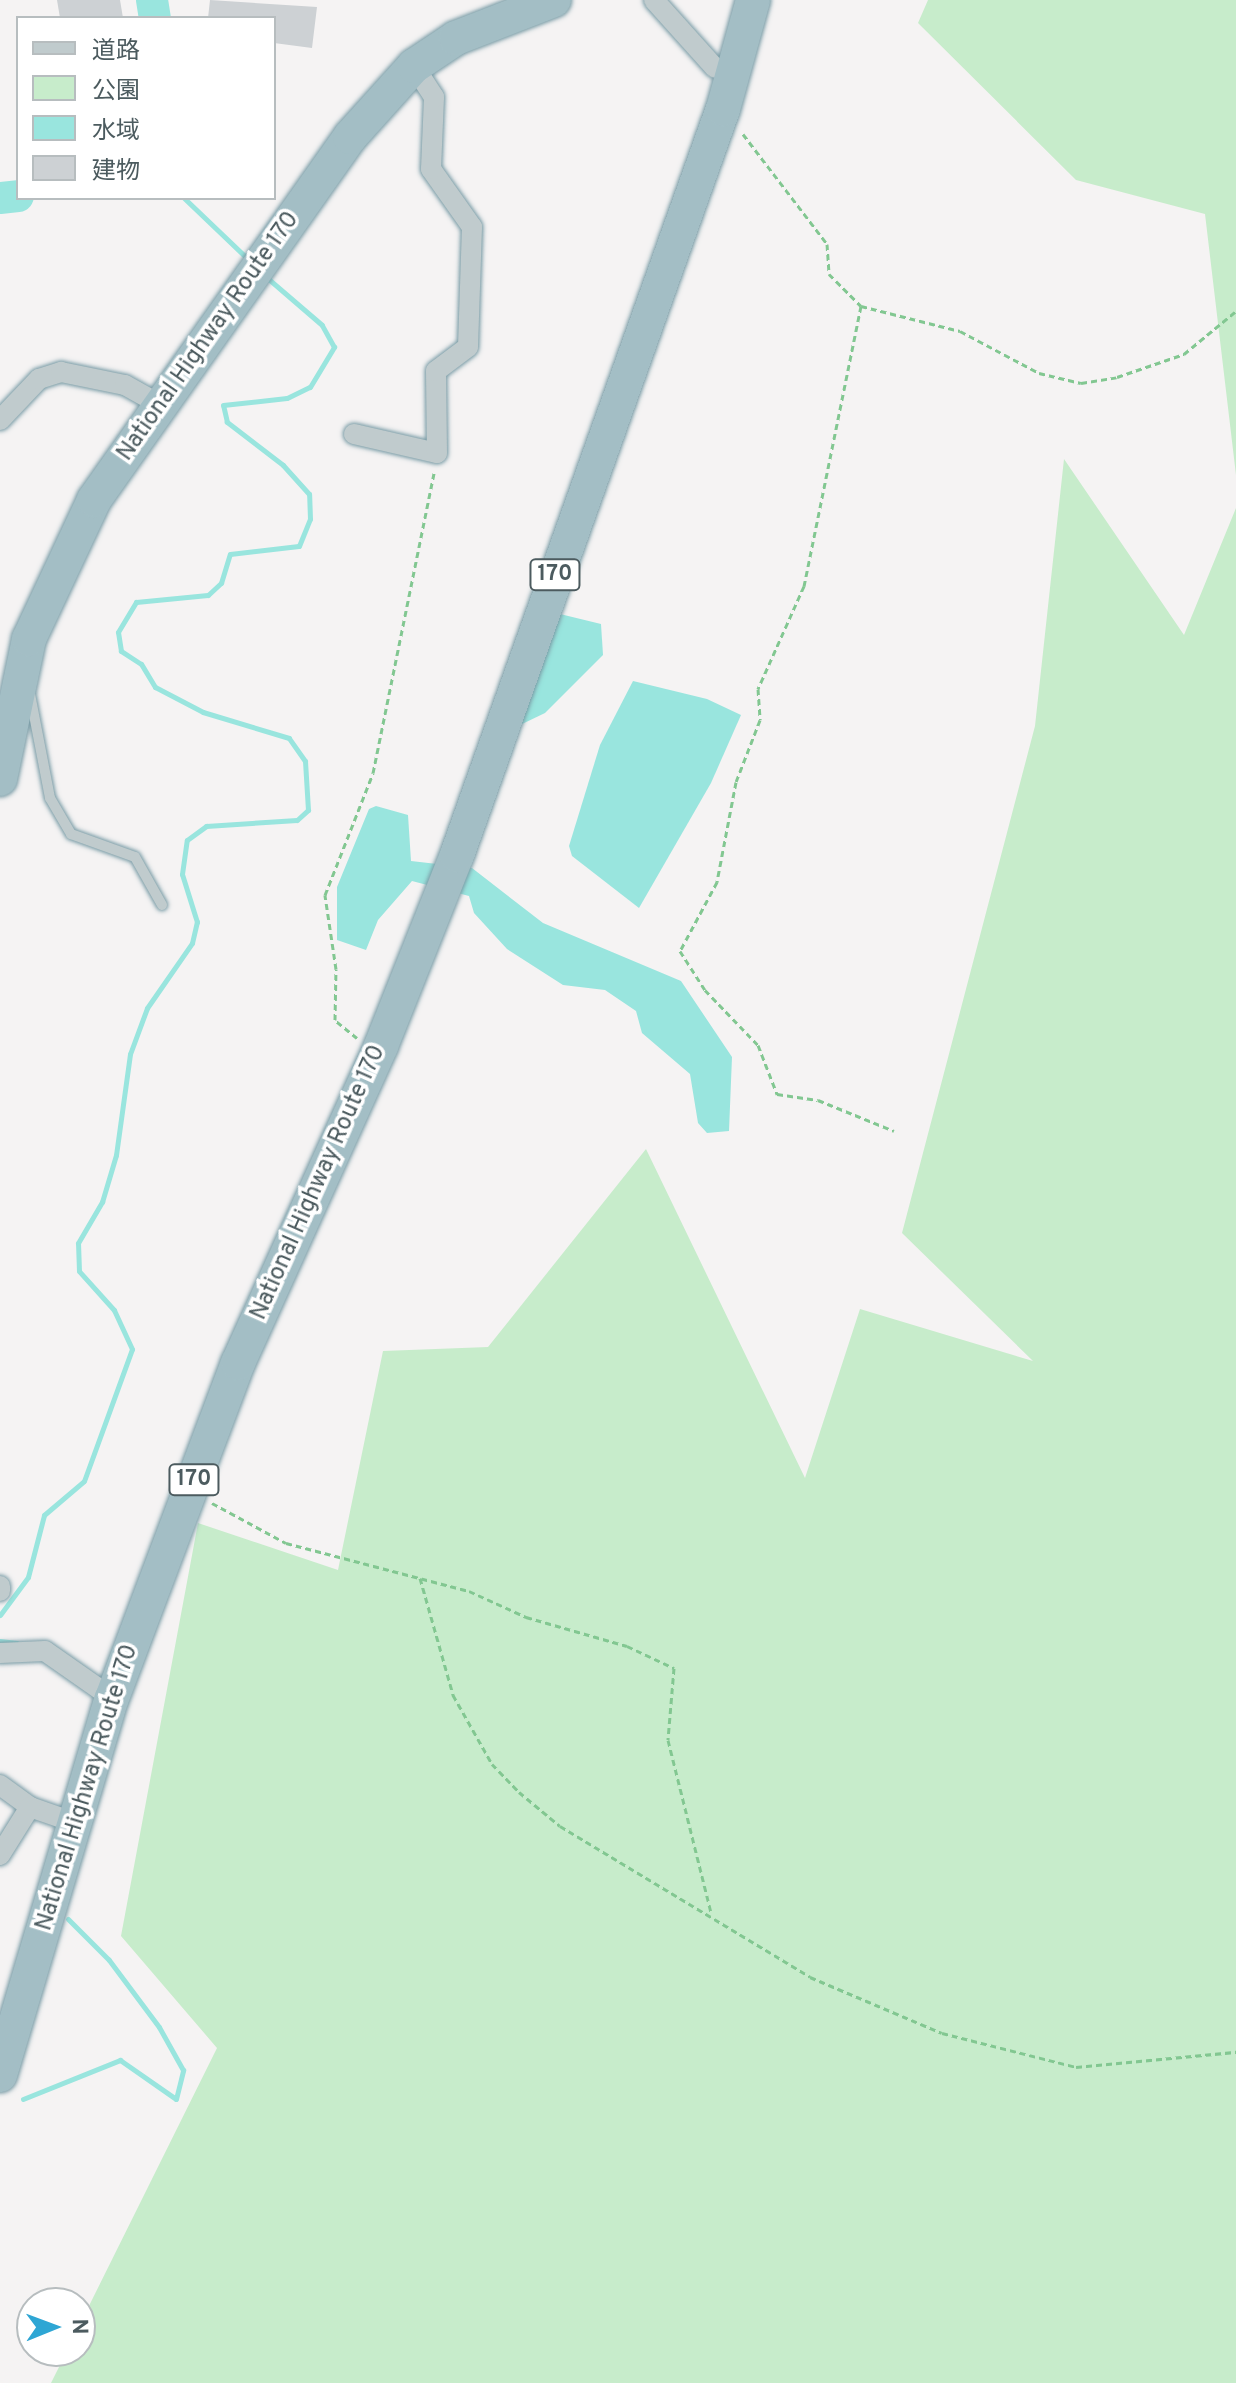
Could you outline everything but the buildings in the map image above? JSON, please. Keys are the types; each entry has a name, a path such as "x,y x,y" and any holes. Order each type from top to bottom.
{"highway":[{"name":"National Highway Route 170","path":"0,779 29,639 53,579 94,500 161,405 381,96 414,66 456,38 554,0"},
{"name":"National Highway Route 170","path":"655,296 730,0"},
{"name":"National Highway Route 170","path":"0,2075 112,1698 238,1363 377,1054 457,855 723,109 753,0"}],"street":[{"path":"654,0 715,68"},
{"path":"354,434 437,453 436,371 468,347 472,227 431,169 434,97 414,66"},
{"path":"0,420 39,379 61,372 125,385 161,405"},
{"path":"0,1653 45,1651 112,1698"},
{"path":"0,1785 30,1807 73,1822"},
{"path":"0,1855 30,1807"}],"lane":[{"path":"21,678 50,771 50,798 71,834 135,857 162,905"}],"path":[{"path":"723,109 827,244 829,274 861,306 960,331 999,357 1081,383 1184,354 1236,311"},
{"path":"861,306 804,586 758,689 760,720 736,782 717,882 680,951 705,990 758,1045 777,1094 818,1100 894,1131"},
{"path":"377,1054 335,1020 336,969 325,895 373,773 437,453"},
{"path":"194,1480 215,1507 286,1543 420,1578 674,1668 668,1740 711,1912"},
{"path":"420,1578 437,1655 492,1764 560,1826 711,1912 810,1977 942,2033 1076,2067 1236,2052"}],"green space":[{"path":"928,0 1236,0 1236,475 1205,214 1076,180 918,23"},
{"path":"1064,459 1184,635 1236,508 1236,2383 51,2383 59,2367 96,2367 96,2292 217,2048 121,1936 198,1523 338,1570 383,1351 488,1347 646,1149 805,1478 860,1309 1033,1361 902,1233 1035,726"}],"water":[{"path":"560,614 601,624 603,655 545,713 520,725"},
{"path":"633,681 707,699 741,715 711,783 639,908 572,856 569,846 600,745"},
{"path":"376,806 408,815 411,861 472,868 543,923 681,981 732,1057 729,1131 707,1133 698,1123 690,1074 642,1033 636,1011 605,990 563,985 507,949 474,913 469,896 412,881 378,920 366,950 337,940 337,887 369,809"}],"waterway":[{"path":"152,0 155,16"},
{"path":"0,198 16,196"},
{"path":"186,200 250,261"},
{"path":"0,1615 28,1577 44,1515 84,1481 132,1349 114,1310 79,1271 78,1243 102,1202 116,1155 130,1054 147,1008 192,943 197,922 182,874 187,840 206,826 297,820 308,810 305,761 289,738 203,712 155,687 141,664 121,651 118,632 136,602 208,595 221,583 230,554 299,546 310,519 309,494 283,465 227,422 223,405 287,398 310,387 334,347 322,325 265,276"},
{"path":"0,1641 17,1643"},
{"path":"23,2099 120,2060 176,2099 183,2070 159,2027 109,1960 68,1919"}]}
